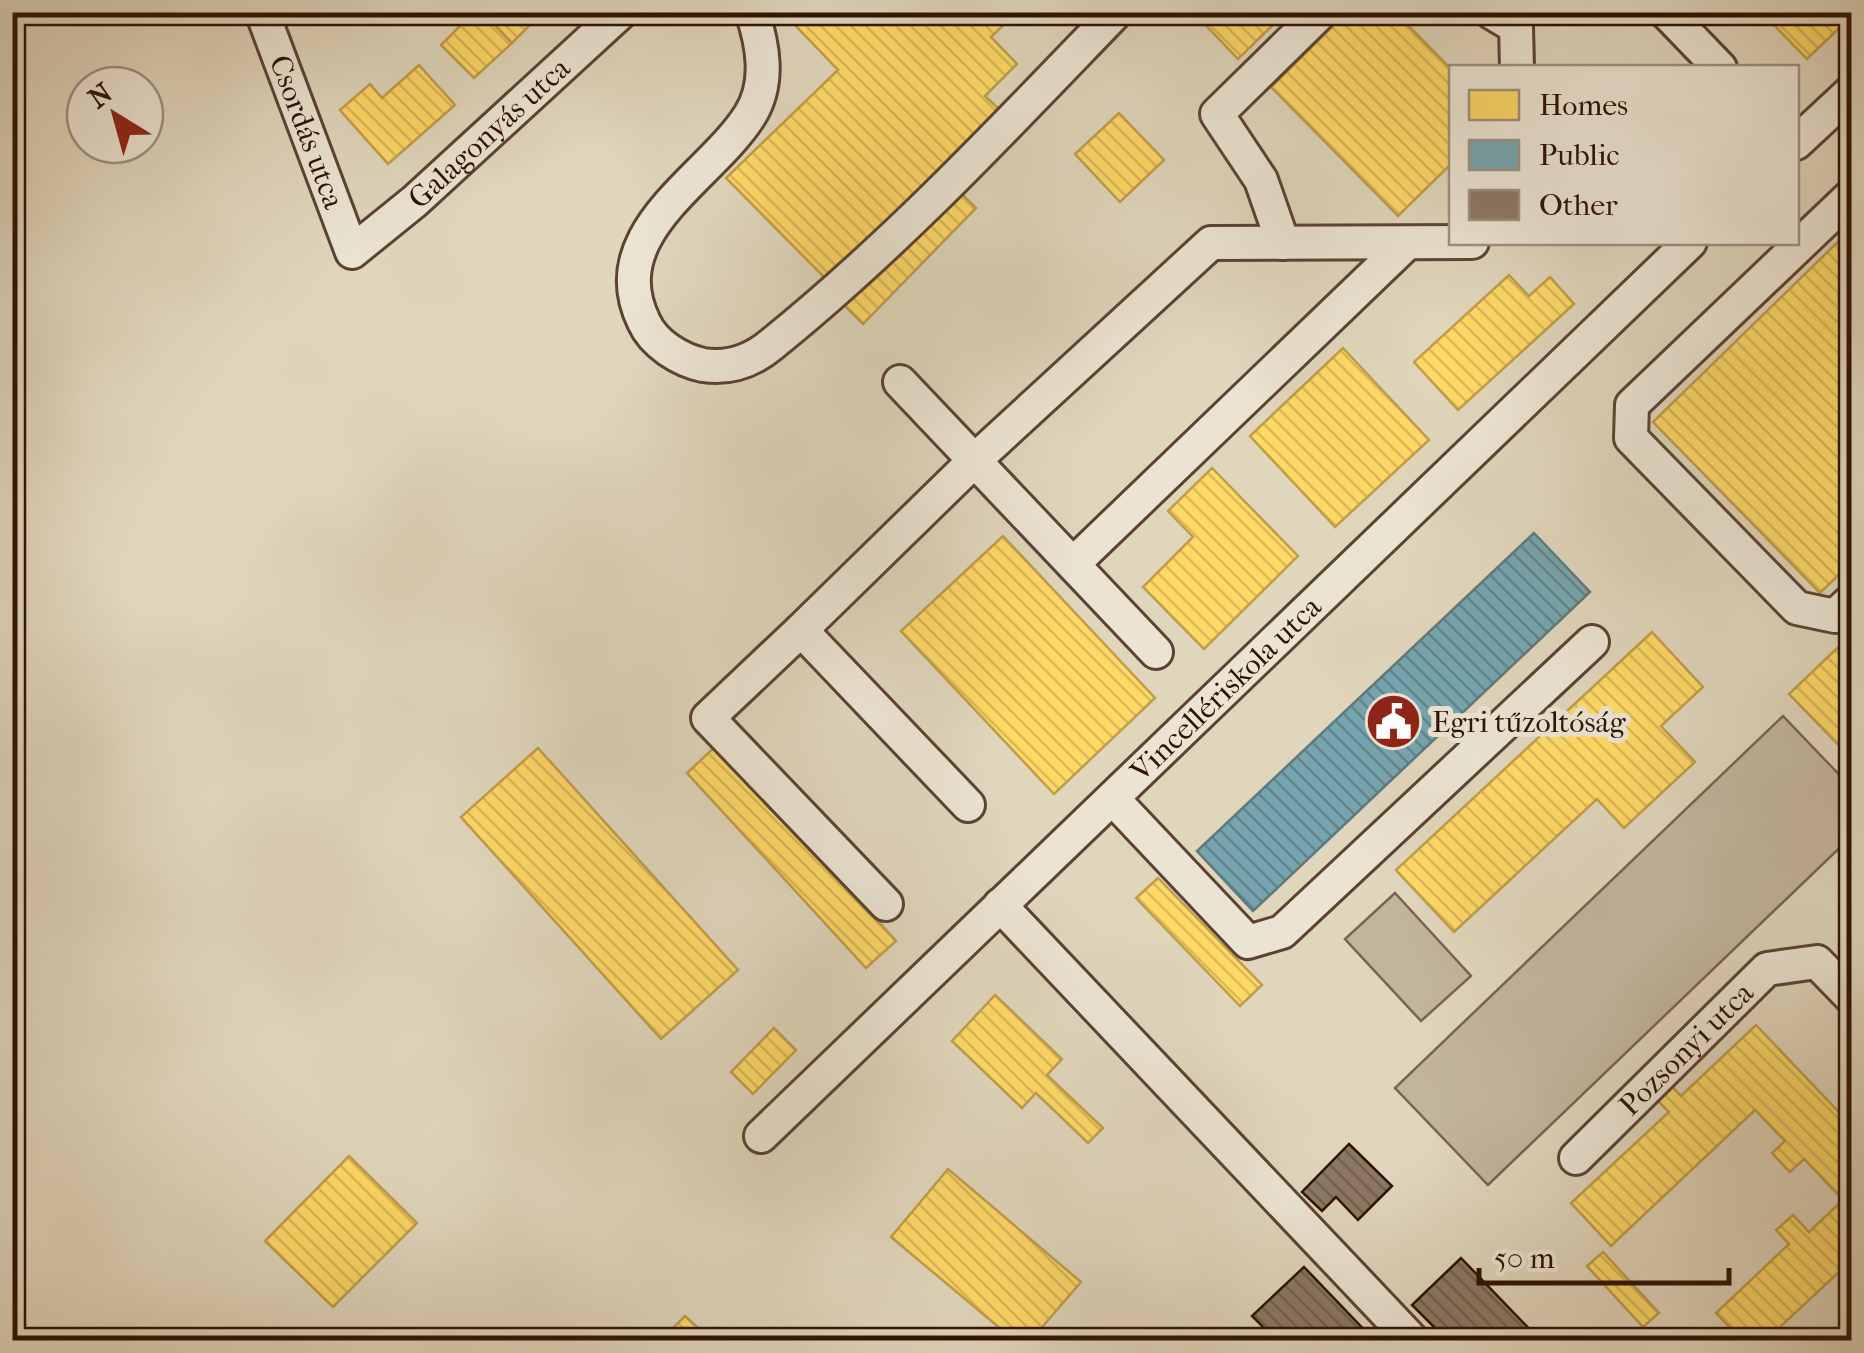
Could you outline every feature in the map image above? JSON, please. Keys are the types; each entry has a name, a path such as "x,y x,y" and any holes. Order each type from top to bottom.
{"street":[{"name":"Csordás utca","path":"262,12 352,252"},
{"name":"Galagonyás utca","path":"352,252 415,201 621,12"},
{"path":"752,12 763,45 762,80 752,113 662,210 643,241 636,274 636,306 649,333 684,361 723,368 760,354 840,289 998,135 1116,12"},
{"path":"1283,243 1261,180 1217,114 1321,12"},
{"path":"1492,12 1516,27 1517,65"},
{"path":"1666,12 1717,65"},
{"path":"1799,140 1852,91"},
{"path":"1799,245 1852,194"},
{"path":"886,904 708,718 974,460 1212,243 1449,243"},
{"path":"1073,564 1406,244"},
{"name":"Vincellériskola utca","path":"761,1136 1687,245"},
{"path":"1799,245 1632,405 1630,438 1797,608 1835,616 1852,600"},
{"path":"900,382 1156,652"},
{"path":"800,630 968,805"},
{"path":"1113,799 1248,942 1282,932 1592,642"},
{"path":"1000,905 1412,1340"},
{"name":"Pozsonyi utca","path":"1576,1158 1768,969 1817,962 1852,998"}],"shaded area":[{"path":"1783,716 1851,787 1851,837 1488,1185 1395,1088"},
{"path":"1395,893 1471,976 1421,1021 1345,939"}],"building: Homes":[{"path":"444,12 483,12 512,43 474,78 441,45 459,27"},
{"path":"483,12 543,12 512,43"},
{"path":"806,12 1017,12 991,37 1017,64 985,96 999,109 827,280 726,178 838,70 794,24"},
{"path":"1205,12 1286,12 1238,59 1199,18"},
{"path":"1347,12 1395,12 1449,67 1449,166 1398,216 1271,87"},
{"path":"1781,12 1852,12 1852,16 1807,59 1771,22"},
{"path":"419,65 455,105 388,164 340,110 370,84 382,98"},
{"path":"1119,113 1164,160 1120,202 1075,154"},
{"path":"954,186 976,208 863,324 841,302"},
{"path":"1852,228 1852,562 1820,593 1653,422"},
{"path":"1509,275 1529,296 1550,277 1574,304 1458,410 1414,362"},
{"path":"1343,348 1429,440 1335,527 1250,436"},
{"path":"1212,468 1298,556 1204,649 1143,587 1193,537 1168,511"},
{"path":"1003,536 1155,698 1054,794 901,631"},
{"path":"1652,632 1703,687 1661,726 1695,762 1624,828 1597,799 1454,932 1396,870"},
{"path":"1852,634 1852,759 1789,694"},
{"path":"717,745 896,941 866,968 687,773"},
{"path":"538,748 738,970 661,1039 461,817"},
{"path":"1158,878 1262,985 1240,1006 1136,898"},
{"path":"995,995 1062,1059 1047,1075 1103,1128 1088,1143 1036,1093 1022,1108 952,1041"},
{"path":"1756,1025 1852,1126 1852,1260 1766,1340 1742,1340 1716,1313 1789,1244 1776,1230 1793,1215 1809,1232 1843,1200 1804,1159 1790,1172 1772,1153 1785,1141 1755,1110 1611,1246 1571,1203 1669,1112 1653,1096 1668,1082 1681,1096"},
{"path":"774,1028 796,1050 753,1094 731,1072"},
{"path":"349,1156 417,1223 333,1307 265,1241"},
{"path":"948,1169 1081,1282 1031,1340 1014,1340 891,1237"},
{"path":"1603,1252 1659,1313 1643,1327 1587,1266"},
{"path":"685,1316 711,1340 661,1340"}],"building: Public":[{"name":"Egri tűzoltóság","path":"1534,533 1590,592 1253,911 1197,851"}],"building: Other":[{"path":"1349,1144 1392,1186 1358,1220 1336,1197 1322,1211 1302,1192"},
{"path":"1461,1258 1540,1340 1447,1340 1412,1305"},
{"path":"1304,1267 1374,1340 1276,1340 1252,1316"}],"place":[{"name":"Egri tűzoltóság","path":"1393,722"}]}
